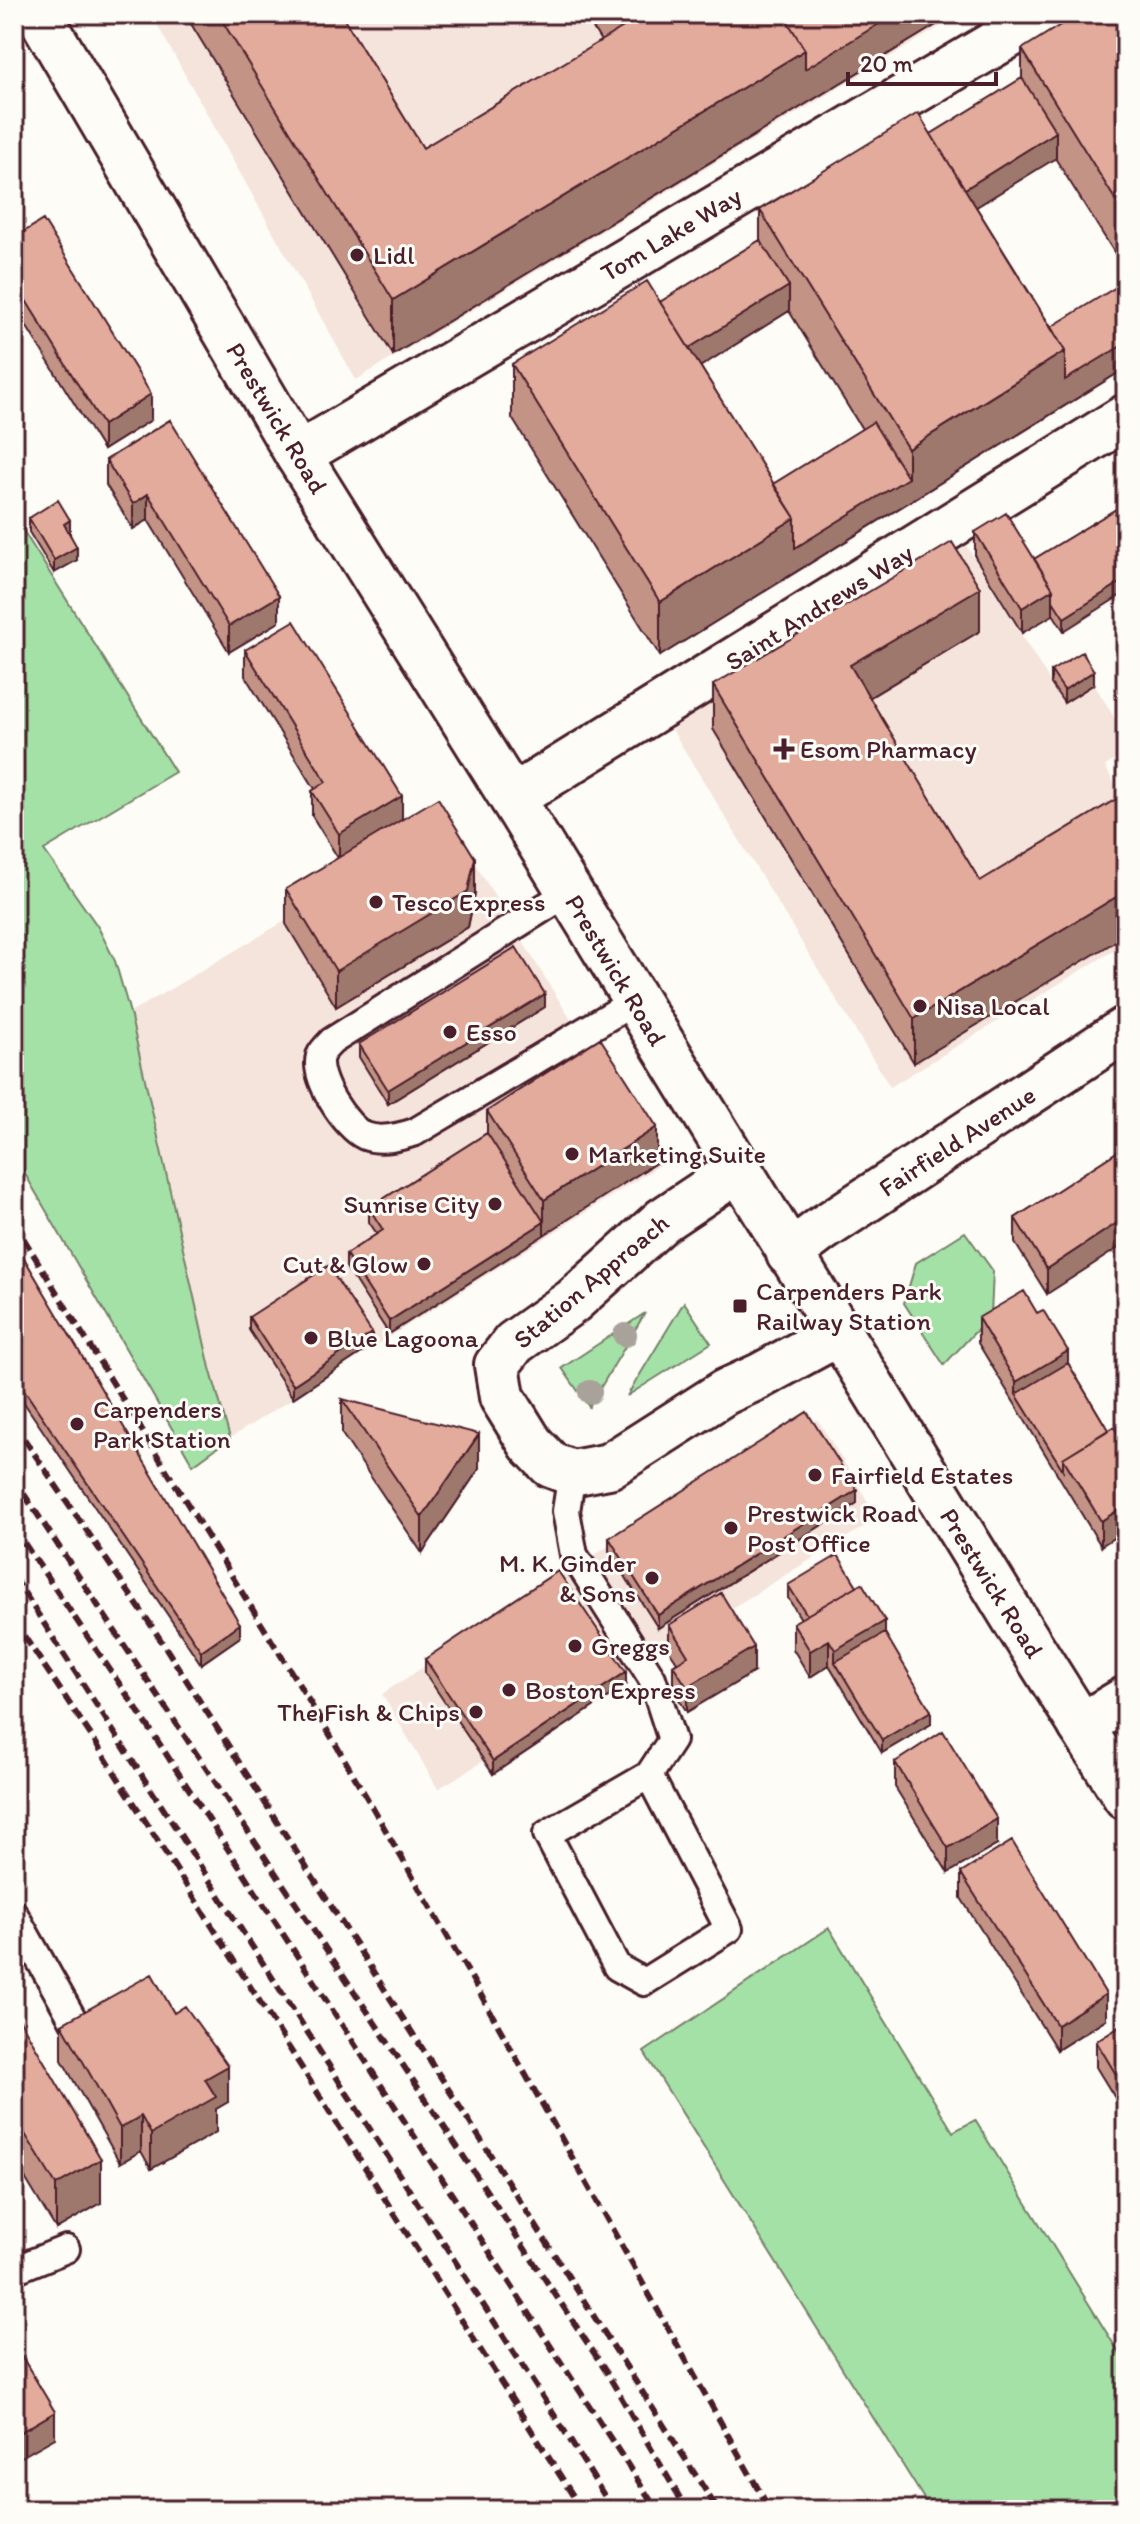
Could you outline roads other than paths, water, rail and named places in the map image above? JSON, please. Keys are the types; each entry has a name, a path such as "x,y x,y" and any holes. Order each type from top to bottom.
{"street":[{"name":"Prestwick Road","path":"39,14 298,455 1126,1797"},
{"name":"Tom Lake Way","path":"298,455 1045,14"},
{"name":"Saint Andrews Way","path":"512,798 1126,417"},
{"name":"Fairfield Avenue","path":"789,1254 822,1229 1126,1029"},
{"name":"Station Approach","path":"572,1473 551,1465 531,1444 502,1397 497,1365 514,1343 573,1301 663,1220 738,1170"},
{"path":"572,1473 609,1466 725,1392 839,1333"},
{"path":"1081,1726 1126,1699"}],"lane":[{"path":"569,892 332,1041 320,1056 319,1069 338,1110 352,1128 366,1136 399,1138 635,1001"},
{"path":"572,1473 566,1511 574,1555 652,1678 672,1740 649,1775 547,1834 617,1967 644,1982 729,1929 649,1775"},
{"path":"14,1914 80,2032"},
{"path":"14,2270 66,2249"}],"railway":[{"path":"14,1223 335,1743 472,1979 770,2510"},
{"path":"14,1424 153,1628 718,2510"},
{"path":"14,1479 604,2368 687,2510"},
{"path":"14,1528 146,1723 657,2510"},
{"path":"14,1577 613,2510"},
{"path":"14,1621 94,1740 582,2510"}],"place":[{"name":"Lidl","path":"357,255"},
{"name":"Esom Pharmacy","path":"784,749"},
{"name":"Tesco Express","path":"376,902"},
{"name":"Nisa Local","path":"920,1006"},
{"name":"Esso","path":"450,1032"},
{"name":"Marketing Suite","path":"572,1154"},
{"name":"Sunrise City","path":"495,1204"},
{"name":"Cut & Glow","path":"424,1264"},
{"name":"Carpenders Park Railway Station","path":"740,1306"},
{"name":"Blue Lagoona","path":"311,1338"},
{"name":"Carpenders Park Station","path":"77,1424"},
{"name":"Fairfield Estates","path":"815,1475"},
{"name":"Prestwick Road Post Office","path":"731,1528"},
{"name":"M. K. Ginder & Sons","path":"652,1578"},
{"name":"Greggs","path":"575,1646"},
{"name":"Boston Express","path":"509,1690"},
{"name":"The Fish & Chips","path":"476,1712"}]}
